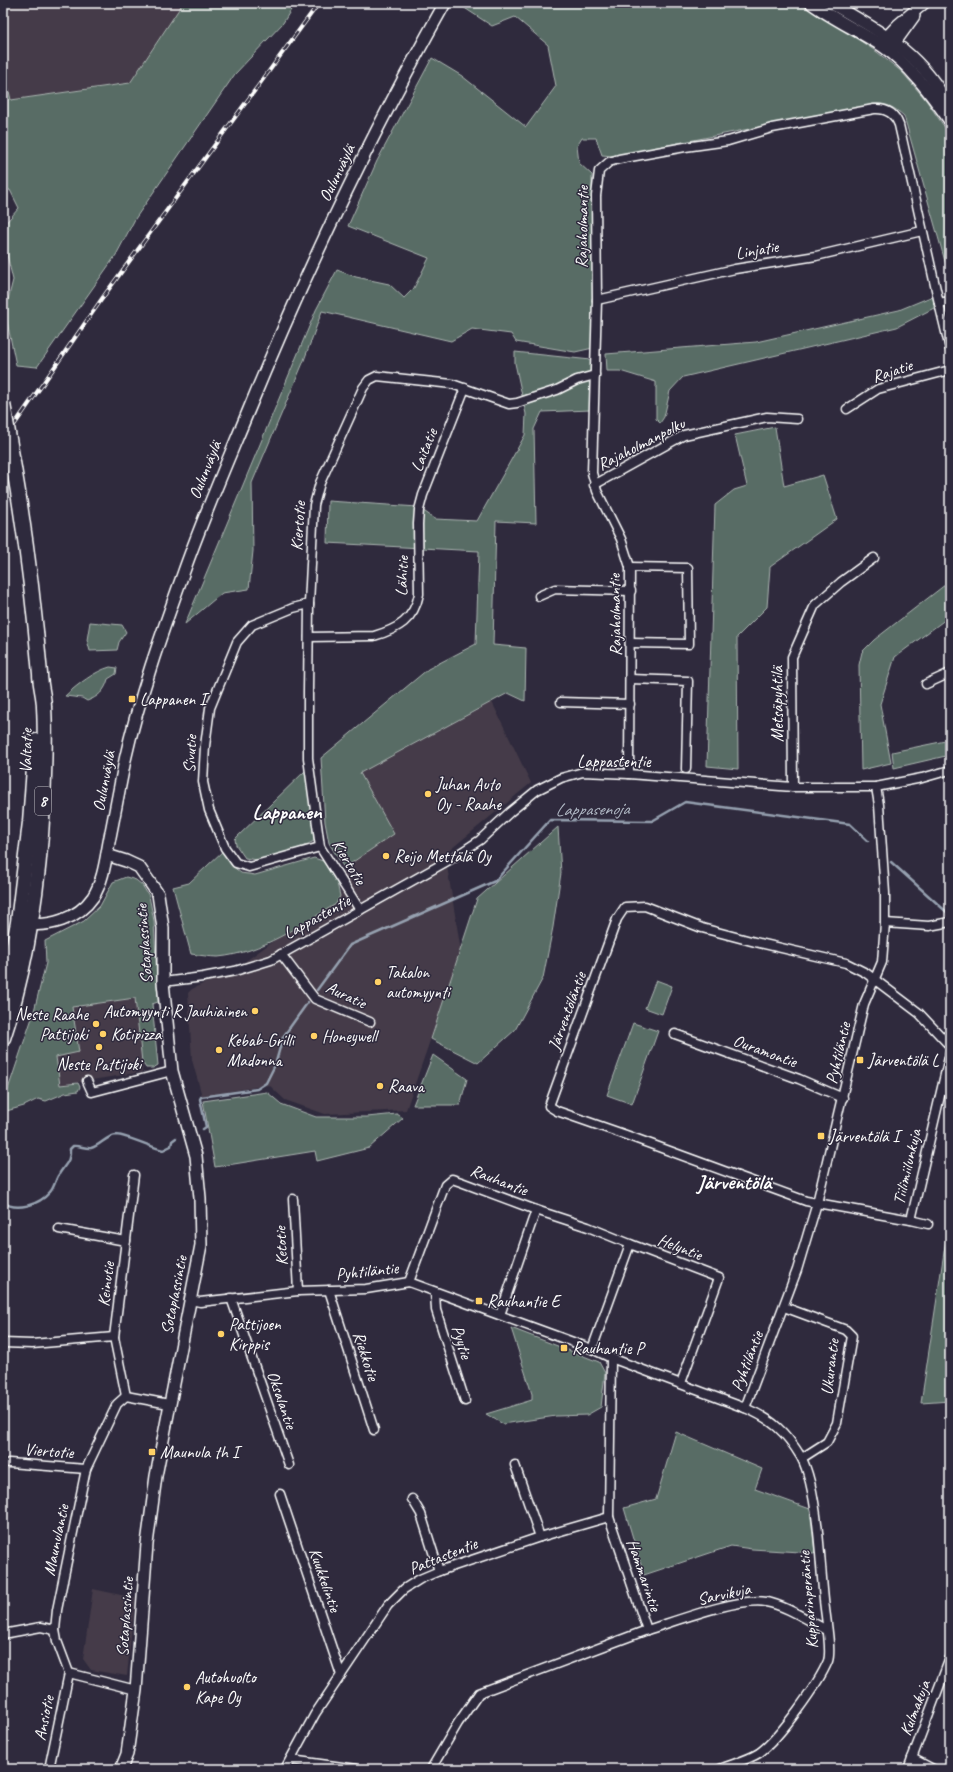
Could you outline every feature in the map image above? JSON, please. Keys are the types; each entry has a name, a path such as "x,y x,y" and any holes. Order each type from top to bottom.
{"highway":[{"name":"Valtatie","path":"3,404 29,556 44,706 44,773 41,842 25,924 14,1007 3,1038"},
{"name":"Valtatie","path":"3,1004 25,924"}],"street":[{"name":"Oulunväylä","path":"25,924 62,921 84,907 93,897 99,885 107,856 125,759 136,718 183,574 207,512 268,361 315,257 389,107 445,3"},
{"path":"811,3 888,44 950,121"},
{"path":"832,3 888,44 922,66 935,82 950,109"},
{"path":"888,44 907,27 920,6"},
{"name":"Rajaholmantie","path":"629,774 631,643 630,567 621,539 594,485 592,473 597,300 596,196 599,171 609,162 619,159 728,141 772,128 882,109 892,113 899,125 939,303"},
{"name":"Linjatie","path":"597,300 735,269 816,256 922,231"},
{"path":"950,301 939,303 950,348"},
{"name":"Rajatie","path":"847,409 878,389 950,370"},
{"name":"Kiertotie","path":"360,910 320,847 315,819 308,758 309,604 312,526 316,495 363,388 369,380 377,376 442,383 465,388 510,404 557,390 577,380 595,375"},
{"name":"Laitatie","path":"418,524 422,495 465,388"},
{"name":"Rajaholmanpolku","path":"594,485 684,435 767,417 797,419"},
{"name":"Lähitie","path":"309,637 374,636 384,633 404,622 412,614 417,605 419,594 418,524"},
{"name":"Metsäpyhtilä","path":"793,787 792,657 815,605 841,582 874,558"},
{"path":"630,567 688,568 689,644 631,643"},
{"path":"539,596 555,589 631,591"},
{"name":"Sivutie","path":"309,604 293,608 252,624 236,642 210,708 206,732 203,782 209,810 224,848 236,863 249,867 320,847"},
{"path":"926,684 950,674"},
{"path":"630,679 688,681 686,769"},
{"path":"562,702 630,704"},
{"name":"Lappastentie","path":"163,982 235,971 271,960 451,859 480,840 510,812 537,790 561,778 583,772 629,774 793,787 876,787 922,778 950,770"},
{"name":"Pyhtiläntie","path":"191,1300 200,1302 298,1291 366,1289 409,1282 592,1349 611,1358 745,1408 797,1270 817,1203 864,1004 882,962 885,924 880,812 876,787"},
{"name":"Sotaplassintie","path":"107,856 126,861 139,867 158,894 163,928 163,982 167,1006 172,1071 196,1156 199,1184 201,1245 156,1476 147,1544 136,1690 128,1754 122,1769"},
{"name":"Järventöläntie","path":"817,1203 806,1201 633,1137 557,1112 549,1106 616,919 625,907 645,906 702,928 755,942 846,962 875,979"},
{"path":"885,924 929,926 950,922"},
{"name":"Auratie","path":"281,954 315,999 370,1022"},
{"path":"875,979 919,1013 950,1046"},
{"name":"Ouramontie","path":"675,1034 799,1079 843,1098"},
{"name":"Tiilimiilunkuja","path":"817,1203 910,1220 950,1053"},
{"path":"87,1081 92,1092 172,1071"},
{"name":"Keinutie","path":"126,1396 114,1337 134,1175"},
{"name":"Rauhantie","path":"409,1282 445,1185 452,1179 536,1210 500,1315"},
{"name":"Ketotie","path":"293,1199 298,1291"},
{"path":"536,1210 588,1227 630,1244"},
{"path":"910,1220 928,1224"},
{"path":"59,1229 126,1241"},
{"name":"Helyntie","path":"592,1349 630,1244 720,1278 681,1384"},
{"name":"Riekkotie","path":"329,1290 374,1430"},
{"name":"Pyytie","path":"435,1292 436,1310 465,1401"},
{"name":"Oksalantie","path":"231,1298 289,1465"},
{"name":"Ukurantie","path":"784,1307 846,1330 852,1336 837,1423 833,1433 826,1442 802,1458"},
{"path":"3,1343 32,1344 114,1337"},
{"name":"Hammarintie","path":"431,1769 458,1724 479,1693 647,1630 609,1517 611,1358"},
{"path":"126,1396 169,1404"},
{"name":"Maunulantie","path":"69,1673 59,1647 55,1630 57,1610 86,1469 117,1404 126,1396"},
{"name":"Kupparinperäntie","path":"720,1769 758,1754 768,1745 815,1685 828,1659 827,1630 815,1510 810,1481 802,1458 788,1436 761,1415 745,1408"},
{"name":"Viertotie","path":"9,1463 86,1469"},
{"path":"515,1465 540,1537"},
{"name":"Kuukkelintie","path":"280,1494 341,1675"},
{"path":"412,1499 421,1514 439,1571"},
{"name":"Pattastentie","path":"285,1769 315,1714 388,1605 404,1589 420,1579 439,1571 540,1537 609,1517"},
{"name":"Sarvikuja","path":"647,1630 730,1605 751,1601 766,1602 782,1608 827,1630"},
{"path":"3,1634 41,1627 55,1630"},
{"name":"Kulmakuja","path":"908,1769 950,1658"},
{"path":"69,1673 136,1690"},
{"name":"Ansiotie","path":"49,1769 69,1673"},
{"path":"912,1758 933,1769"},
{"path":"291,1760 357,1769"}],"shaded area":[{"path":"3,3 183,3 130,83 11,100 3,65"},
{"path":"492,702 531,783 445,854 461,951 406,1110 325,1114 285,1100 269,1085 202,1096 192,1060 188,993 192,989 239,966 276,939 336,904 340,896 344,868 394,834 360,773"},
{"path":"135,998 143,1066 142,1072 60,1085 56,1057 79,1052 72,1007"},
{"path":"93,1589 135,1598 127,1676 91,1670 83,1659"}],"green space":[{"path":"183,3 295,3 283,23 235,74 135,219 116,255 37,367 16,365 5,312 13,280 3,238 3,226 19,208 10,190 3,190 3,65 11,100 130,83"},
{"path":"461,3 804,3 877,52 902,72 926,100 950,135 950,279 904,116 894,108 887,105 875,104 613,156 602,155 596,138 582,138 577,146 579,163 592,175 593,348 575,352 516,342 511,334 472,329 451,341 322,311 303,363 252,483 253,551 249,589 222,593 185,624 316,310 337,270 356,277 389,284 404,298 414,288 429,258 348,226 377,161 432,58 462,76 526,127 556,86 548,45 515,17 492,26 460,5"},
{"path":"933,296 934,308 897,327 683,377 670,391 664,417 660,423 656,419 656,382 620,371 607,371 606,354 756,342 899,310"},
{"path":"515,352 591,360 590,410 542,412 534,429 536,523 496,521 493,645 526,648 525,701 508,693 360,773 394,834 344,868 329,843 325,822 321,758 428,669 476,644 479,551 327,543 328,501 418,507 435,519 477,521 525,435 526,414 515,363"},
{"path":"775,427 784,486 823,475 837,519 770,567 767,607 737,637 738,769 707,766 715,505 734,490 747,486 735,435"},
{"path":"950,581 950,616 895,657 880,704 891,763 861,770 859,665 862,652 874,640"},
{"path":"90,622 122,625 126,632 119,642 117,650 90,651 87,640"},
{"path":"110,667 117,668 116,674 108,679 103,690 94,698 87,701 82,698 65,696 92,675"},
{"path":"950,740 950,755 894,768 892,752"},
{"path":"306,770 314,841 298,849 256,860 245,858 236,845 235,839"},
{"path":"558,827 561,873 553,927 543,978 515,1030 478,1063 431,1039 477,899"},
{"path":"224,850 231,865 241,873 255,875 314,858 323,861 337,883 340,896 336,904 309,921 280,937 250,950 218,957 191,954 173,887 189,883"},
{"path":"126,877 136,880 142,885 149,896 154,921 158,1002 152,1004 158,1065 153,1068 146,1068 142,1062 135,998 72,1007 79,1052 56,1057 60,1085 78,1083 80,1087 78,1091 65,1093 46,1101 38,1099 24,1106 3,1112 7,1092 33,1015 46,963 45,941 84,921 100,906 113,882"},
{"path":"656,980 672,986 662,1014 645,1008"},
{"path":"633,1023 658,1031 632,1104 607,1095"},
{"path":"433,1055 467,1079 460,1105 413,1105"},
{"path":"267,1092 281,1104 316,1117 367,1117 397,1114 403,1118 369,1148 317,1161 315,1151 215,1167 203,1101"},
{"path":"946,1239 950,1239 950,1401 921,1403"},
{"path":"511,1328 599,1362 605,1373 601,1407 587,1415 556,1416 503,1424 486,1414 532,1400 532,1394"},
{"path":"676,1432 762,1469 755,1489 810,1509 815,1553 752,1549 731,1546 644,1575 624,1508 656,1499"}],"waterway":[{"name":"Lappasenoja","path":"317,990 350,945 495,881 550,820 652,821 685,802 850,824 868,841"},
{"name":"Lappasenoja","path":"891,862 950,915"},
{"name":"Lappasenoja","path":"203,1129 206,1127 200,1099 201,1097 257,1089 266,1083 275,1065 283,1037 308,1002"},
{"path":"3,1202 8,1205 21,1207 34,1204 45,1197 51,1190 68,1160 70,1149 73,1146 91,1148 109,1137 116,1135 163,1150 171,1146 172,1141 176,1138"}],"railway":[{"path":"3,441 106,293 319,3"}],"place":[{"name":"Lappanen I","path":"132,699"},
{"name":"Juhan Auto Oy - Raahe","path":"428,794"},
{"name":"Reijo Mettälä Oy","path":"386,856"},
{"name":"Takalon automyynti","path":"378,982"},
{"name":"Automyynti R Jauhiainen","path":"255,1011"},
{"name":"Neste Raahe Pattijoki","path":"96,1024"},
{"name":"Kotipizza","path":"103,1034"},
{"name":"Honeywell","path":"314,1036"},
{"name":"Neste Pattijoki","path":"99,1047"},
{"name":"Kebab-Grilli Madonna","path":"219,1050"},
{"name":"Järventölä L","path":"860,1060"},
{"name":"Raava","path":"380,1086"},
{"name":"Järventölä I","path":"821,1136"},
{"name":"Rauhantie E","path":"479,1301"},
{"name":"Pattijoen Kirppis","path":"221,1334"},
{"name":"Rauhantie P","path":"564,1348"},
{"name":"Maunula th I","path":"152,1452"},
{"name":"Autohuolto Kape Oy","path":"187,1687"}],"district":[{"name":"Lappanen","path":"287,812"},
{"name":"Järventölä","path":"734,1182"}]}
